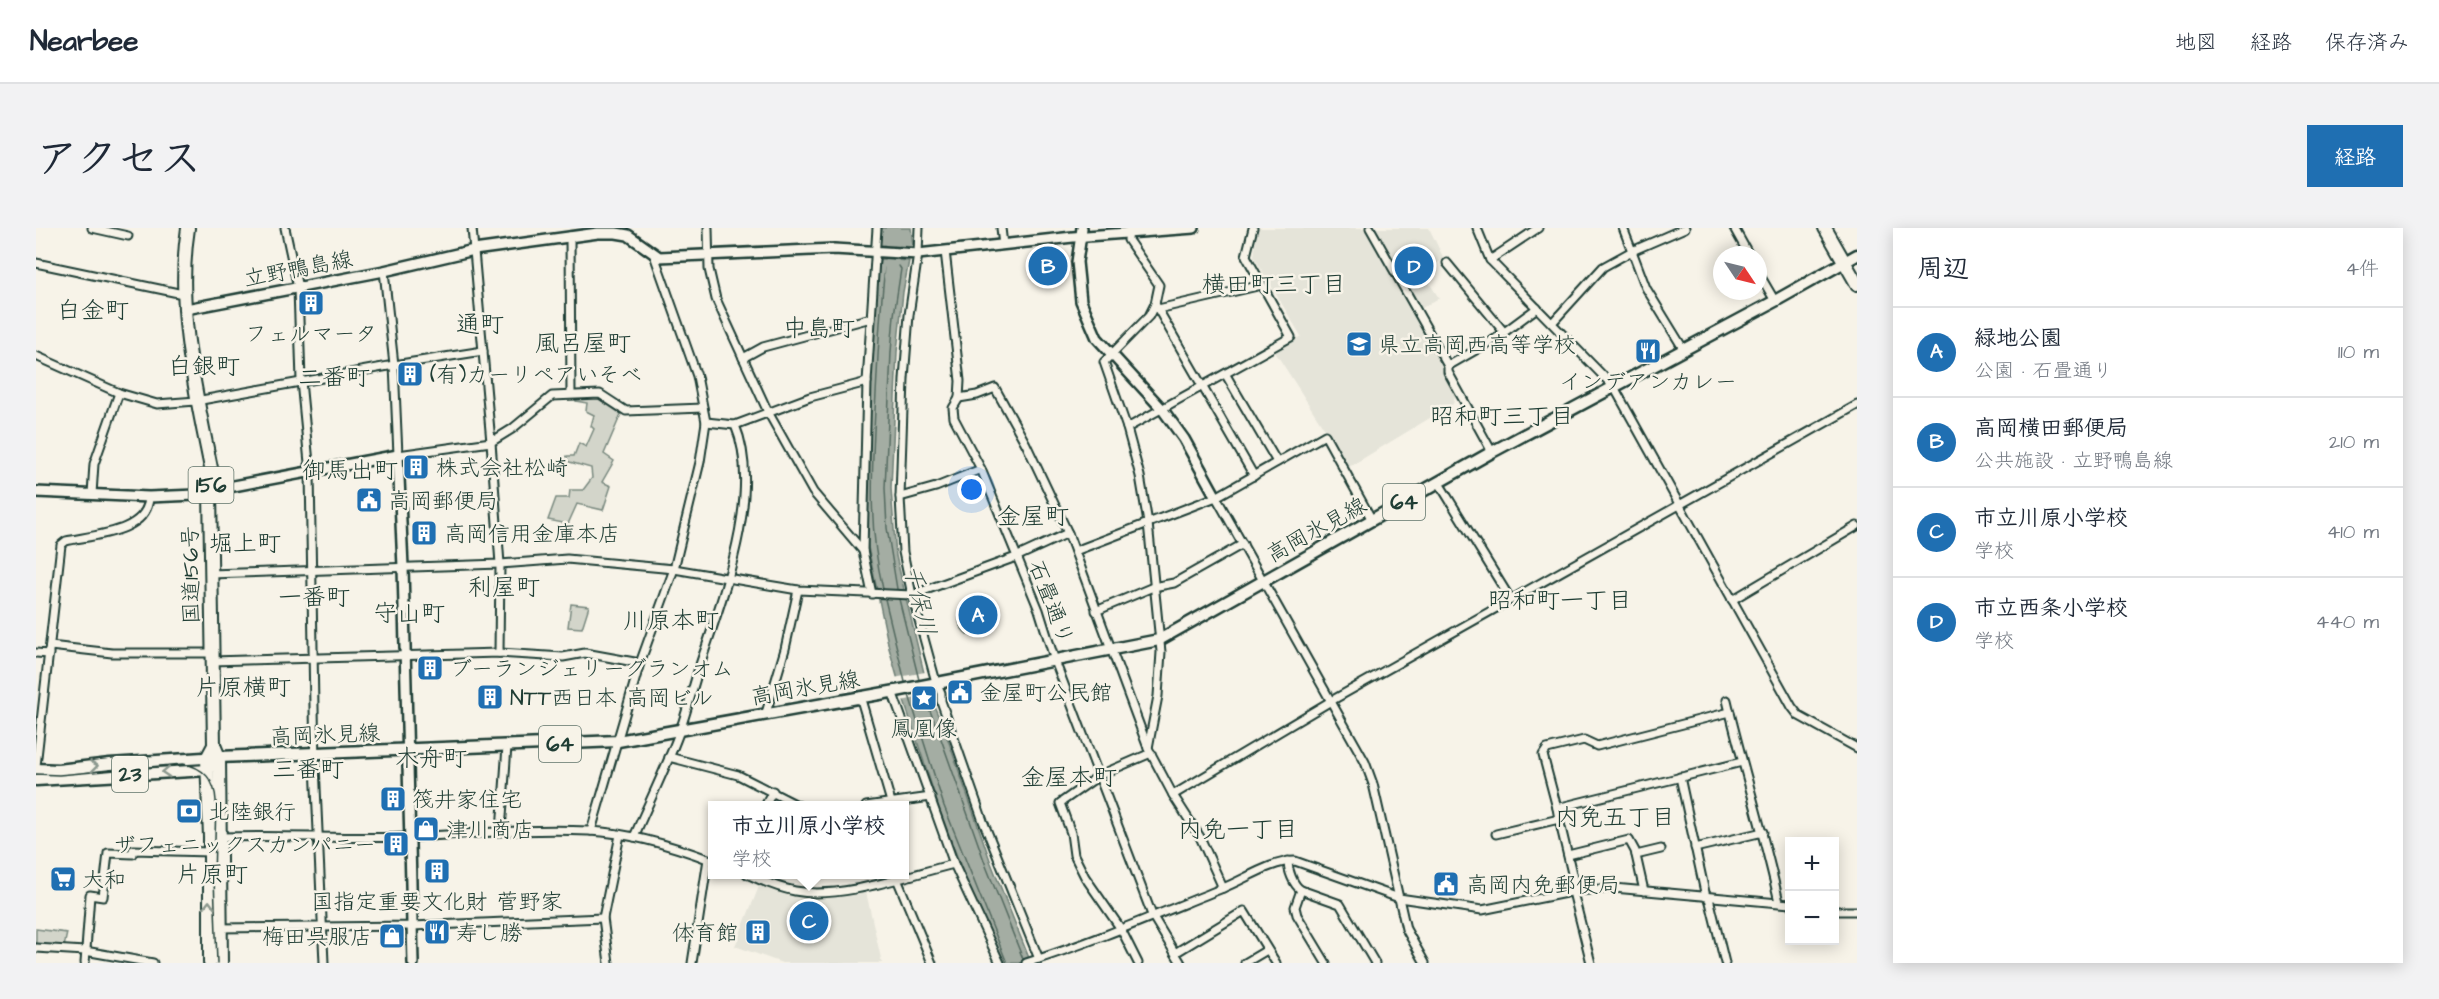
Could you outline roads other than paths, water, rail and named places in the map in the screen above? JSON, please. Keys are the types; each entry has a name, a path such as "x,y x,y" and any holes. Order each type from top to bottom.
{"highway":[{"name":"国道156号","path":"188,228 184,253 183,294 196,401 213,478 210,491 210,574 215,928 210,963"},
{"path":"1825,228 1857,284"},
{"name":"国道156号","path":"215,837 210,852 215,928 221,963"}],"main road":[{"name":"高岡氷見線","path":"932,683 1159,640 1492,453 1857,255"},
{"name":"64","path":"894,691 932,683"},
{"name":"高岡氷見線","path":"212,758 618,741 894,691"},
{"name":"23","path":"36,767 58,770 110,764 212,758"},
{"name":"23","path":"36,780 212,758"}],"street":[{"path":"92,228 128,236"},
{"path":"285,228 298,288 301,381 310,473 315,754 324,963"},
{"path":"472,228 500,564 499,653"},
{"path":"708,228 708,255 716,299 768,412 813,492 847,535 863,551"},
{"path":"874,594 863,551 867,382 878,252 877,228"},
{"path":"919,228 908,326 900,497 903,552 910,595 932,683 1037,960"},
{"path":"1001,228 1003,245"},
{"path":"654,255 659,257 834,249 917,254 1003,245 1082,232 1194,228"},
{"path":"1127,428 1203,388 1291,337 1246,256 1253,228"},
{"path":"1370,228 1448,366 1448,372 1492,453"},
{"path":"1477,228 1490,260 1614,387 1678,505 1799,716 1857,748"},
{"path":"1490,260 1538,228"},
{"path":"1623,228 1646,288 1684,350"},
{"path":"1552,322 1603,267 1632,251 1685,228"},
{"path":"1734,228 1744,246"},
{"path":"1129,231 1128,240 1159,285 1157,306 1104,362 1127,428 1140,476 1148,523 1161,652 1158,696 1149,751"},
{"name":"立野鴨島線","path":"186,309 384,271 474,250 570,236 616,232 628,235 654,255"},
{"path":"1082,232 1077,262 1081,301 1097,338 1163,410 1184,439 1365,762 1373,784 1407,929 1423,961 1414,963"},
{"path":"570,236 571,394"},
{"name":"石畳通り","path":"945,251 960,381 959,398 953,408 954,418 981,468 1039,610 1055,661 1152,915 1181,963"},
{"path":"591,831 640,663 674,569 700,462 706,422 697,375 654,255"},
{"path":"36,263 183,294"},
{"path":"1447,263 1504,332"},
{"path":"384,271 394,365 403,567 413,963"},
{"path":"1157,306 1262,285"},
{"path":"1767,287 1775,301"},
{"path":"1157,306 1254,476"},
{"path":"1448,366 1538,308"},
{"path":"743,358 763,346 871,318"},
{"path":"36,357 119,393 157,404 196,401 483,351"},
{"path":"1226,375 1277,462"},
{"path":"706,422 735,425 810,397 867,382"},
{"path":"959,398 977,395 995,388 1026,444 1068,533 1149,751 1173,795 1200,837 1223,888"},
{"path":"92,494 94,464 119,393"},
{"path":"36,492 149,497 196,495 398,455 491,442 512,429 552,396 600,394 626,411 703,408"},
{"path":"1173,795 1331,701 1857,405"},
{"path":"634,837 681,729 729,579 746,466 735,425"},
{"path":"1075,551 1216,497 1325,435 1372,520"},
{"path":"900,497 936,487 981,468"},
{"path":"1439,483 1511,600"},
{"path":"36,767 61,545 66,541 130,527 145,511 149,497"},
{"path":"1732,600 1857,526"},
{"path":"210,574 500,564 567,559 674,569 798,590 910,595 1016,557 1068,533"},
{"path":"1096,611 1154,586 1174,583 1243,544"},
{"path":"766,713 785,649 798,590"},
{"path":"36,653 49,650 212,657 314,658 499,653 563,657 585,654 640,663"},
{"path":"894,691 954,864 1000,963"},
{"path":"860,696 891,801"},
{"path":"1727,700 1742,762 1763,832 1779,902"},
{"path":"1592,963 1574,896 1576,891 1543,755 1547,748 1584,740 1598,746 1730,712"},
{"path":"501,831 507,746"},
{"path":"1138,963 1121,929 1085,877 1074,855 1071,833 1060,803 1100,775 1149,751"},
{"path":"669,757 738,775 790,801"},
{"path":"1557,808 1742,762"},
{"path":"1680,777 1695,848 1725,963"},
{"path":"768,801 773,791"},
{"path":"899,801 931,797"},
{"path":"1496,834 1559,819"},
{"path":"215,837 410,837 501,831 591,831 634,837 708,859"},
{"path":"1695,848 1763,832"},
{"path":"609,963 603,918 620,835"},
{"path":"1568,855 1629,840 1636,855 1644,891"},
{"path":"1636,855 1661,849"},
{"path":"85,963 90,895 103,897 108,853 133,854 133,850 210,852"},
{"path":"1026,963 1121,929 1223,888 1282,861 1295,861 1399,898 1482,910 1576,891 1614,888 1785,903"},
{"path":"1288,861 1288,867 1298,888 1340,904 1375,963"},
{"path":"909,873 954,864"},
{"path":"692,963 708,871"},
{"path":"761,879 796,892 830,892 865,888 888,879"},
{"path":"896,879 932,963"},
{"path":"1301,890 1295,907 1297,915 1326,963"},
{"path":"1175,953 1244,911 1276,963"},
{"path":"1839,911 1857,911"},
{"path":"215,928 412,926 603,918"},
{"path":"36,948 85,951 153,963"},
{"path":"1245,963 1268,950"}],"water":[{"path":"882,228 911,228 913,247 880,245"},
{"path":"880,259 909,261 903,292 897,352 891,488 896,556 929,694 946,734 991,863 1031,963 1002,963 967,883 939,808 889,648 868,547 866,526 872,332"}],"waterway":[{"name":"千保川","path":"891,277 893,228"}],"tram line":[{"path":"36,774 59,775 183,764 197,768 207,776 211,781 216,801 214,878 217,963"}],"place":[{"name":"高岡横田郵便局","path":"1048,266"},
{"name":"市立西条小学校","path":"1414,266"},
{"name":"フェルマータ","path":"311,303"},
{"name":"県立高岡西高等学校","path":"1359,344"},
{"name":"インデアンカレー","path":"1648,351"},
{"name":"(有)カーリペアいそべ","path":"410,374"},
{"name":"株式会社松崎","path":"416,467"},
{"name":"高岡郵便局","path":"369,500"},
{"name":"高岡信用金庫本店","path":"424,533"},
{"name":"緑地公園","path":"978,615"},
{"name":"ブーランジェリーグランオム","path":"430,668"},
{"name":"金屋町公民館","path":"960,692"},
{"name":"NTT西日本 高岡ビル","path":"490,697"},
{"name":"鳳凰像","path":"924,698"},
{"name":"筏井家住宅","path":"393,799"},
{"name":"北陸銀行","path":"189,811"},
{"name":"津川商店","path":"426,829"},
{"name":"ザフェニックスカンパニー","path":"396,844"},
{"name":"国指定重要文化財 菅野家","path":"437,871"},
{"name":"大和","path":"63,879"},
{"name":"高岡内免郵便局","path":"1446,884"},
{"name":"市立川原小学校","path":"809,921"},
{"name":"寿し勝","path":"437,932"},
{"name":"体育館","path":"758,932"},
{"name":"梅田呉服店","path":"392,936"}],"district":[{"name":"横田町三丁目","path":"1274,284"},
{"name":"白金町","path":"93,310"},
{"name":"通町","path":"480,324"},
{"name":"中島町","path":"819,328"},
{"name":"風呂屋町","path":"583,343"},
{"name":"白銀町","path":"204,366"},
{"name":"二番町","path":"334,377"},
{"name":"昭和町三丁目","path":"1502,416"},
{"name":"御馬出町","path":"350,470"},
{"name":"金屋町","path":"1033,516"},
{"name":"堀上町","path":"245,543"},
{"name":"利屋町","path":"504,587"},
{"name":"一番町","path":"314,597"},
{"name":"昭和町一丁目","path":"1560,600"},
{"name":"守山町","path":"409,613"},
{"name":"川原本町","path":"671,620"},
{"name":"片原横町","path":"243,687"},
{"name":"木舟町","path":"431,758"},
{"name":"三番町","path":"308,769"},
{"name":"金屋本町","path":"1069,777"},
{"name":"内免五丁目","path":"1615,817"},
{"name":"内免一丁目","path":"1238,829"},
{"name":"片原町","path":"212,874"}]}
